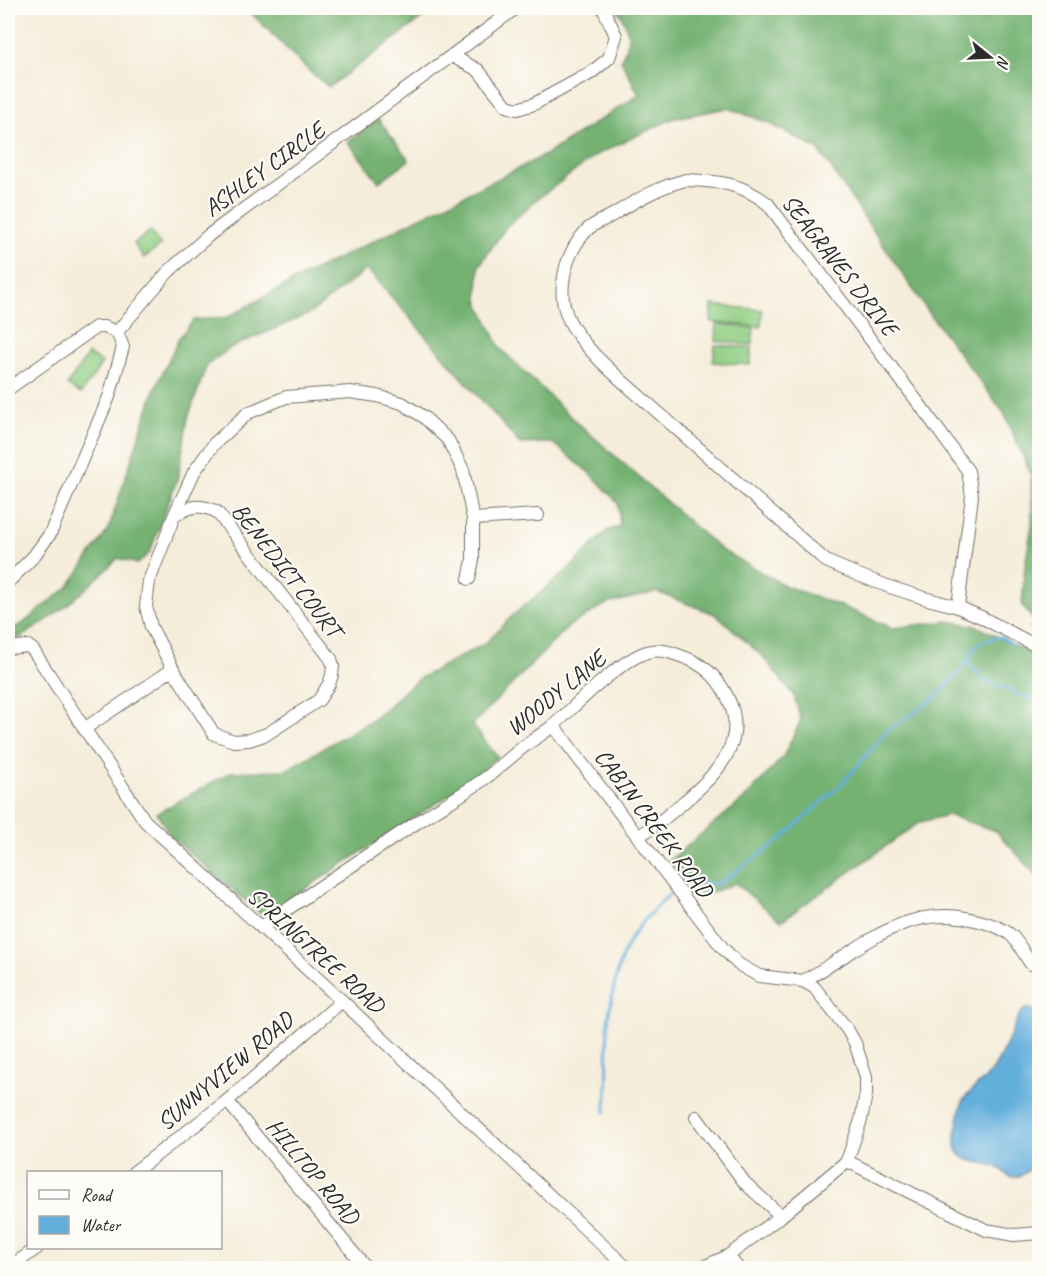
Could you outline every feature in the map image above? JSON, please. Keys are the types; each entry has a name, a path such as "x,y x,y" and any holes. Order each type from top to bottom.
{"street":[{"name":"ASHLEY CIRCLE","path":"117,332 168,272 209,235 516,8"},
{"path":"452,56 478,70 507,106 517,109 534,104 591,73 609,58 616,36 603,8"},
{"name":"SEAGRAVES DRIVE","path":"958,607 972,496 968,471 768,204 753,192 728,184 686,180 667,184 649,192 586,230 572,251 561,297 568,320 582,340 616,375 826,561 868,580 911,595 958,607 1040,648"},
{"path":"8,389 96,327 104,327 117,332 123,347 110,397 50,534 33,557 8,582"},
{"path":"174,516 194,472 213,444 248,413 286,397 350,392 377,396 402,403 424,417 448,440 463,470 473,519 469,579"},
{"name":"BENEDICT COURT","path":"198,506 206,506 217,512 331,659 333,666 329,684 319,700 267,734 249,741 234,741 214,734 173,669 151,627 146,606 149,581 174,516 188,508 198,506"},
{"path":"473,519 538,515"},
{"name":"SPRINGTREE ROAD","path":"8,648 28,646 33,650 145,821 342,1001 627,1269"},
{"name":"WOODY LANE","path":"261,927 482,782 629,660 649,651 658,650 675,653 707,668 717,679 732,708 735,720 731,746 723,763 705,783 653,828 638,836"},
{"path":"84,729 173,669"},
{"name":"CABIN CREEK ROAD","path":"553,725 721,946 738,964 759,976 802,981"},
{"path":"802,981 830,967 884,931 912,920 934,915 956,915 991,924 1012,936 1031,964"},
{"path":"701,1269 728,1256 781,1216 847,1161 865,1105 865,1071 855,1043 847,1029 814,987 802,981"},
{"name":"SUNNYVIEW ROAD","path":"137,1171 227,1101 342,1001"},
{"name":"HILLTOP ROAD","path":"227,1101 366,1269"},
{"path":"696,1117 745,1183 781,1216"},
{"path":"847,1161 986,1230 1014,1235 1040,1233"},
{"path":"9,1269 36,1249"},
{"path":"728,1256 738,1269"}],"green space":[{"path":"254,8 436,8 329,87 311,73 252,14"},
{"path":"617,8 1039,8 1039,628 1022,605 1025,565 1032,525 1031,475 1004,413 931,316 818,149 766,122 728,108 674,118 598,154 536,200 506,227 479,266 478,300 500,348 571,417 721,550 786,586 893,628 948,621 977,626 1039,658 1039,878 996,831 948,815 920,822 781,921 735,883 701,897 670,860 745,798 783,757 801,720 794,696 764,658 717,615 657,592 606,604 569,626 472,725 498,757 457,790 263,916 171,837 157,813 231,772 286,770 375,718 418,679 486,643 512,616 571,567 607,531 620,526 618,503 593,476 553,443 520,444 367,269 309,314 232,347 207,365 188,418 178,477 150,552 137,564 118,558 66,606 39,626 8,644 8,631 22,624 69,586 108,530 154,391 179,338 194,320 228,317 293,281 545,155 639,95 621,60 627,45 628,33"},
{"path":"378,119 409,160 379,182 348,142"},
{"path":"150,231 161,245 144,258 134,244"},
{"path":"712,305 762,310 761,327 711,322"},
{"path":"717,324 754,328 752,345 716,341"},
{"path":"715,345 752,348 750,365 713,362"},
{"path":"88,354 102,363 81,394 67,385"}],"water":[{"path":"1027,1008 1039,1012 1039,1158 1025,1173 1011,1177 999,1168 963,1157 956,1146 956,1136 963,1101 992,1071 1020,1013"}],"waterway":[{"path":"1030,627 1040,621"},
{"path":"682,882 687,877 701,883 718,884 779,841 842,784 886,732 939,694 958,674 978,644 1001,637 1012,644"},
{"path":"967,662 983,679 1040,703"},
{"path":"605,1112 608,1018 619,965 638,928 671,893"}]}
